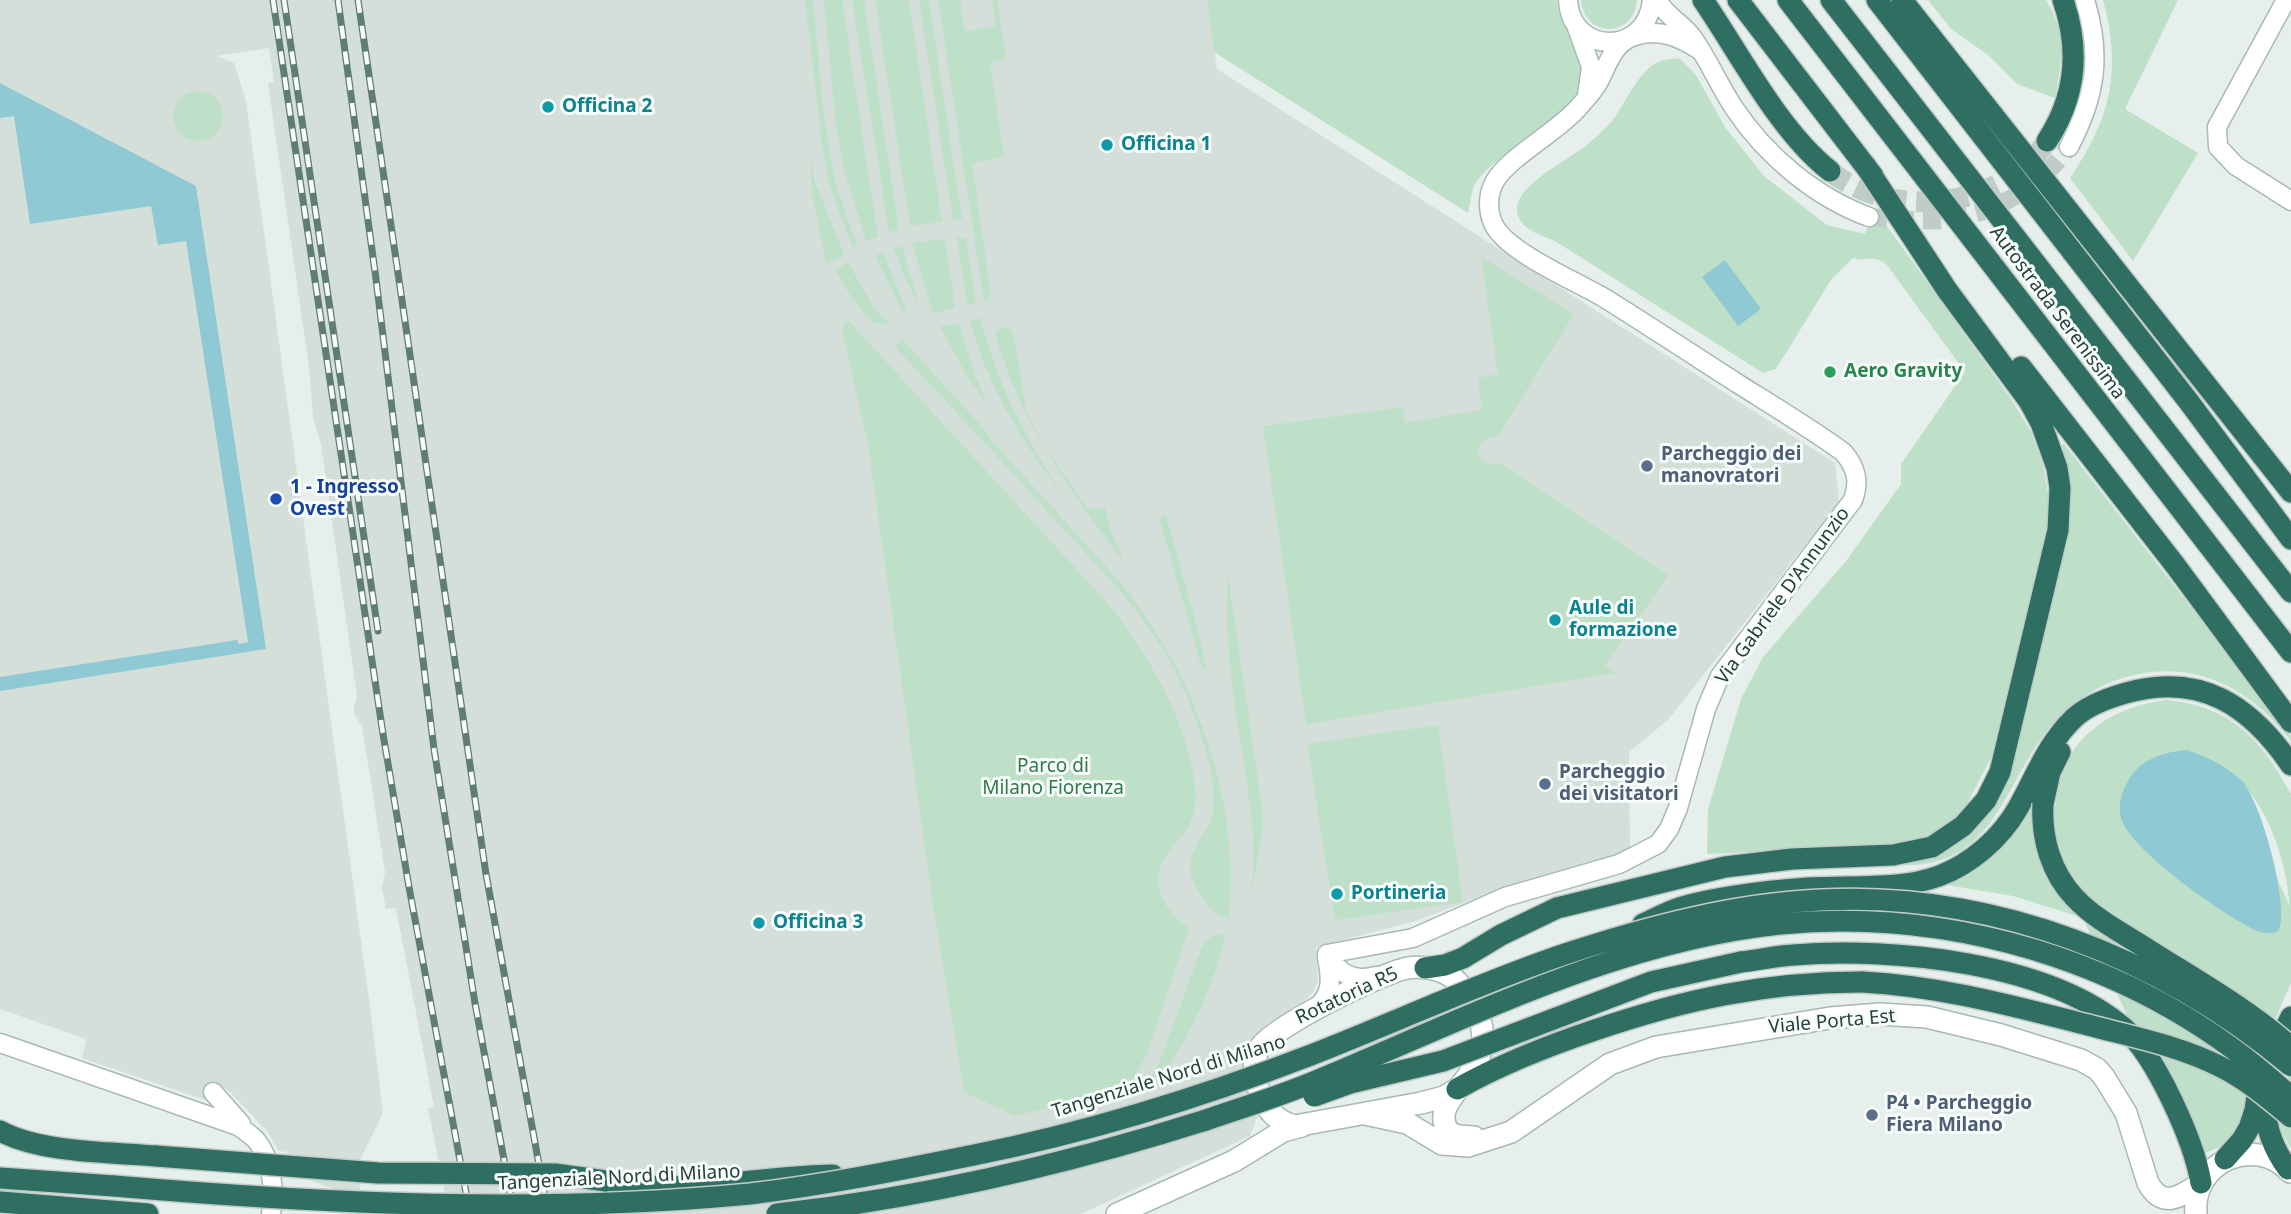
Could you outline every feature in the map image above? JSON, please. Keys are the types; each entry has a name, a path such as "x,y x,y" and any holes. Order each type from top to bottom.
{"highway":[{"path":"1703,0 1782,120 1805,149 1830,171"},
{"path":"1738,0 2175,565 2291,722"},
{"name":"Autostrada Serenissima","path":"1788,0 2291,652"},
{"name":"Autostrada Serenissima","path":"1831,0 2291,592"},
{"path":"1877,0 2189,402 2291,540"},
{"path":"1902,0 2291,492"},
{"path":"2048,141 2062,114 2073,76 2072,29 2063,0"},
{"path":"1426,968 1463,958 1501,935 1557,908 1725,867 1792,859 1893,855 1933,846 1962,826 1986,800 2000,772 2054,552 2060,508 2057,468 2029,401 1947,290 1865,165"},
{"path":"2189,402 2291,527"},
{"path":"2175,565 2291,706"},
{"path":"1597,944 1681,908 1728,898 1806,888 1887,886 1927,880 1961,866 1986,847 2013,816 2035,770 2074,718 2086,709 2118,695 2166,686 2212,694 2246,713 2262,728 2291,765"},
{"path":"2118,695 2072,734 2050,772 2043,804 2044,834 2053,866 2074,898 2109,925 2236,1004 2286,1050"},
{"name":"Tangenziale Nord di Milano","path":"0,1178 340,1204 551,1207 629,1205 751,1194 975,1155 1051,1138 1181,1101 1308,1056 1492,982 1597,944 1676,922 1782,903 1856,899 1954,908 2038,927 2094,946 2133,963 2194,996 2263,1043 2291,1066"},
{"path":"777,1214 925,1191 1111,1148 1206,1120 1309,1083 1485,1009 1610,962 1676,943 1778,925 1849,921 1918,925 2021,946 2086,968 2134,989 2196,1023 2252,1063 2291,1097"},
{"path":"1206,1120 1301,1101 1350,1083 1426,1067 1651,982 1741,962 1805,954 1877,954 1924,957 2009,974 2075,997 2104,1013 2126,1030 2150,1060 2191,1144 2201,1183"},
{"path":"1457,1089 1523,1056 1670,1007 1712,996 1786,984 1863,982 1922,986 1961,993 2176,1049 2223,1068 2291,1117"},
{"path":"2290,1171 2279,1157 2269,1133 2265,1108 2266,1094 2286,1050 2291,1017"},
{"path":"2225,1159 2249,1128 2259,1082 2286,1050"},
{"path":"0,1131 10,1137 44,1146 378,1173 555,1174 668,1187 789,1176 870,1175"},
{"path":"0,1202 148,1214"},
{"path":"811,1214 840,1206"}],"street":[{"path":"1568,0 1570,15 1577,26 1591,67 1587,98"},
{"path":"1655,0 1693,37 1740,117 1768,149 1813,189 1847,209 1869,217"},
{"name":"Via Gabriele D'Annunzio","path":"1327,954 1413,938 1504,897 1619,864 1658,844 1669,829 1678,808 1706,709 1720,676 1849,508 1856,491 1855,469 1843,452 1605,299 1524,253 1500,234 1490,216 1491,189 1499,174 1564,122 1587,98 1599,82 1613,53 1646,23 1655,0"},
{"path":"2069,147 2086,111 2094,76 2094,28 2085,0"},
{"path":"2286,0 2217,127 2218,147 2236,166 2291,201"},
{"path":"1577,26 1589,37 1605,42 1641,35 1668,34 1685,40 1701,51"},
{"path":"1327,954 1340,971 1352,978 1367,978 1394,971"},
{"path":"1311,1012 1329,991 1327,954"},
{"name":"Rotatoria R5","path":"1267,1108 1256,1080 1255,1067 1259,1049 1276,1031 1394,971 1417,967 1447,974 1457,981 1473,1003 1479,1017 1483,1041 1481,1055 1472,1073 1457,1089"},
{"name":"Viale Porta Est","path":"1365,1114 1407,1123 1433,1141 1451,1146 1468,1146 1521,1126 1610,1064 1640,1051 1829,1018 1880,1014 1927,1017 2001,1035 2088,1063 2104,1077 2119,1101 2131,1126 2148,1183 2160,1196 2177,1197 2201,1183"},
{"path":"0,1043 228,1120 256,1140"},
{"path":"1117,1214 1234,1161 1274,1135 1304,1125 1432,1101 1457,1089"},
{"name":"Viale Porta Est","path":"1457,1089 1444,1109 1443,1122 1449,1132 1458,1136 1494,1138"},
{"path":"213,1092 256,1140 266,1159 272,1182 271,1214"},
{"path":"1267,1108 1288,1124 1304,1125"},
{"path":"1234,1161 1266,1126 1269,1116 1267,1108"},
{"name":"Viale Porta Est","path":"2136,1150 2136,1180 2141,1195 2152,1207 2166,1214"},
{"path":"2196,1214 2201,1183 2211,1170 2225,1159 2243,1154 2261,1154 2271,1157 2290,1171"}],"shaded area":[{"path":"0,0 1207,0 1217,69 1835,463 1839,502 1668,720 1629,752 1630,853 1489,893 1413,922 1316,947 1318,981 1314,991 1304,1002 1260,1030 1247,1055 1246,1084 1258,1115 1250,1136 1081,1214 449,1214 428,1108 434,1107 396,908 386,909 382,888 385,872 362,726 354,714 357,696 321,444 313,417 309,367 268,83 274,82 269,48 217,56 234,63 246,101 371,1014 383,1113 359,1162 360,1199 291,1173 287,1152 279,1151 267,1131 220,1085 205,1100 82,1058 86,1039 0,1009"}],"green space":[{"path":"805,0 813,0 824,116 836,184 857,246 853,248 830,187 823,153"},
{"path":"824,0 842,0 878,237 866,241 844,170 836,129"},
{"path":"852,0 864,0 899,230 889,232"},
{"path":"875,0 909,0 942,222 910,226"},
{"path":"919,0 929,0 962,219 953,221"},
{"path":"938,0 960,0 965,31 996,26 992,0 997,0 1006,59 990,62 1004,157 972,163 991,294 989,300 984,301"},
{"path":"1207,0 1557,0 1561,18 1582,54 1583,83 1574,101 1559,116 1486,171 1474,186 1468,213 1214,52"},
{"path":"1581,0 1637,0 1634,13 1627,22 1609,29 1591,22 1584,13"},
{"path":"1928,0 2046,0 2060,36 2055,98 2017,84 1988,55 1951,29"},
{"path":"2103,0 2178,0 2125,109 2198,153 2133,261 2070,178 2095,135 2109,93 2112,50"},
{"path":"1679,58 1696,75 1725,127 1764,176 1827,225 1865,234 1874,208 2011,399 2031,432 2043,465 2050,506 2042,551 1991,758 1965,808 1947,826 1927,838 1887,846 1707,854 1708,809 1741,699 1763,657 1846,561 1901,484 1901,464 1965,372 1887,265 1877,259 1858,260 1854,257 1831,280 1776,369 1763,373 1520,221 1517,208 1526,190 1606,128 1651,66 1663,60"},
{"path":"198,91 215,99 223,116 215,133 198,141 181,133 173,116 181,99"},
{"path":"810,157 814,179 844,255 826,264 812,194"},
{"path":"966,237 976,303 967,305 957,238"},
{"path":"945,239 955,308 933,313 912,243"},
{"path":"902,246 920,308 894,248"},
{"path":"883,252 906,310 903,312 875,256"},
{"path":"1481,257 1574,314 1497,438 1490,437 1480,444 1478,450 1481,458 1488,464 1501,463 1669,575 1605,665 1616,673 1306,724 1263,426 1403,407 1405,423 1482,410 1478,378 1498,374"},
{"path":"848,262 873,306 888,323 874,323 848,292 835,270"},
{"path":"980,318 987,343 1015,412 1066,500 1022,437 997,393 970,321"},
{"name":"Parco di Milano Fiorenza","path":"848,320 1111,607 1163,688 1183,734 1194,779 1195,807 1187,829 1161,865 1158,883 1169,909 1189,928 1146,1056 1127,1089 1015,1116 964,1092 934,912 868,445 842,329"},
{"path":"959,323 975,375 988,405 967,376 940,327"},
{"path":"1003,327 1011,330 1015,341 1026,410 1045,447 1087,509 1105,507 1110,529 1125,564 1067,483 1032,426 1005,365 995,333"},
{"path":"902,339 1121,584 1164,645 1183,681 1213,758 1229,838 1229,918 1216,913 1201,896 1190,867 1196,846 1208,826 1214,799 1201,734 1175,671 1146,624 1111,580 895,347"},
{"path":"2064,444 2291,736 2291,741 2256,705 2214,680 2181,672 2161,671 2123,678 2088,694 2058,718 2030,755 1991,821 1975,840 1956,854 1931,863 1901,865 1927,857 1983,816 2063,545 2059,447"},
{"path":"1166,515 1206,669 1202,669 1159,517"},
{"path":"1228,574 1262,807 1263,827 1252,893 1253,834 1231,672"},
{"path":"2167,700 2210,710 2227,718 2256,742 2291,794 2291,983 2250,1076 2247,1101 2235,1134 2225,1145 2205,1153 2194,1128 2130,1022 2083,918 2013,896 1941,884 2032,803 2056,806 2059,783 2066,763 2077,746 2106,720 2145,704","holes":["2227,768 2241,782 2264,814 2272,831 2284,868 2290,907"]},
{"path":"1438,725 1463,902 1335,920 1307,744"},
{"path":"1217,934 1226,934 1201,1007 1164,1075 1149,1080 1160,1061 1202,946 1206,940"},
{"path":"2291,1073 2291,1148 2282,1130 2278,1110 2281,1091"}],"water":[{"path":"0,83 196,186 266,649 0,691 0,677 237,640 239,644 248,642 186,241 158,245 151,206 30,224 14,116 0,118"},
{"path":"1725,260 1761,309 1738,326 1702,277"},
{"path":"2187,750 2229,770 2242,781 2250,793 2266,833 2278,881 2281,920 2278,931 2269,933 2256,930 2201,896 2143,849 2122,821 2120,801 2133,773 2153,758"}],"tunnel":[{"path":"1830,171 1852,185 1876,195 1928,202 1955,199 1981,192 2005,181 2029,162 2047,141"},
{"path":"1869,217 1931,220 1978,213 2028,188 2043,176 2069,147"}],"railway":[{"path":"273,0 383,734 470,1214"},
{"path":"284,0 378,631"},
{"path":"338,0 376,279 434,749 475,1003 514,1214"},
{"path":"358,0 486,874 548,1214"}],"place":[{"name":"Officina 2","path":"548,107"},
{"name":"Officina 1","path":"1107,145"},
{"name":"Aero Gravity","path":"1830,372"},
{"name":"Parcheggio dei manovratori","path":"1647,466"},
{"name":"1 - Ingresso Ovest","path":"276,499"},
{"name":"Aule di formazione","path":"1555,620"},
{"name":"Parcheggio dei visitatori","path":"1545,784"},
{"name":"Portineria","path":"1337,894"},
{"name":"Officina 3","path":"759,923"},
{"name":"P4 • Parcheggio Fiera Milano","path":"1872,1115"}]}
